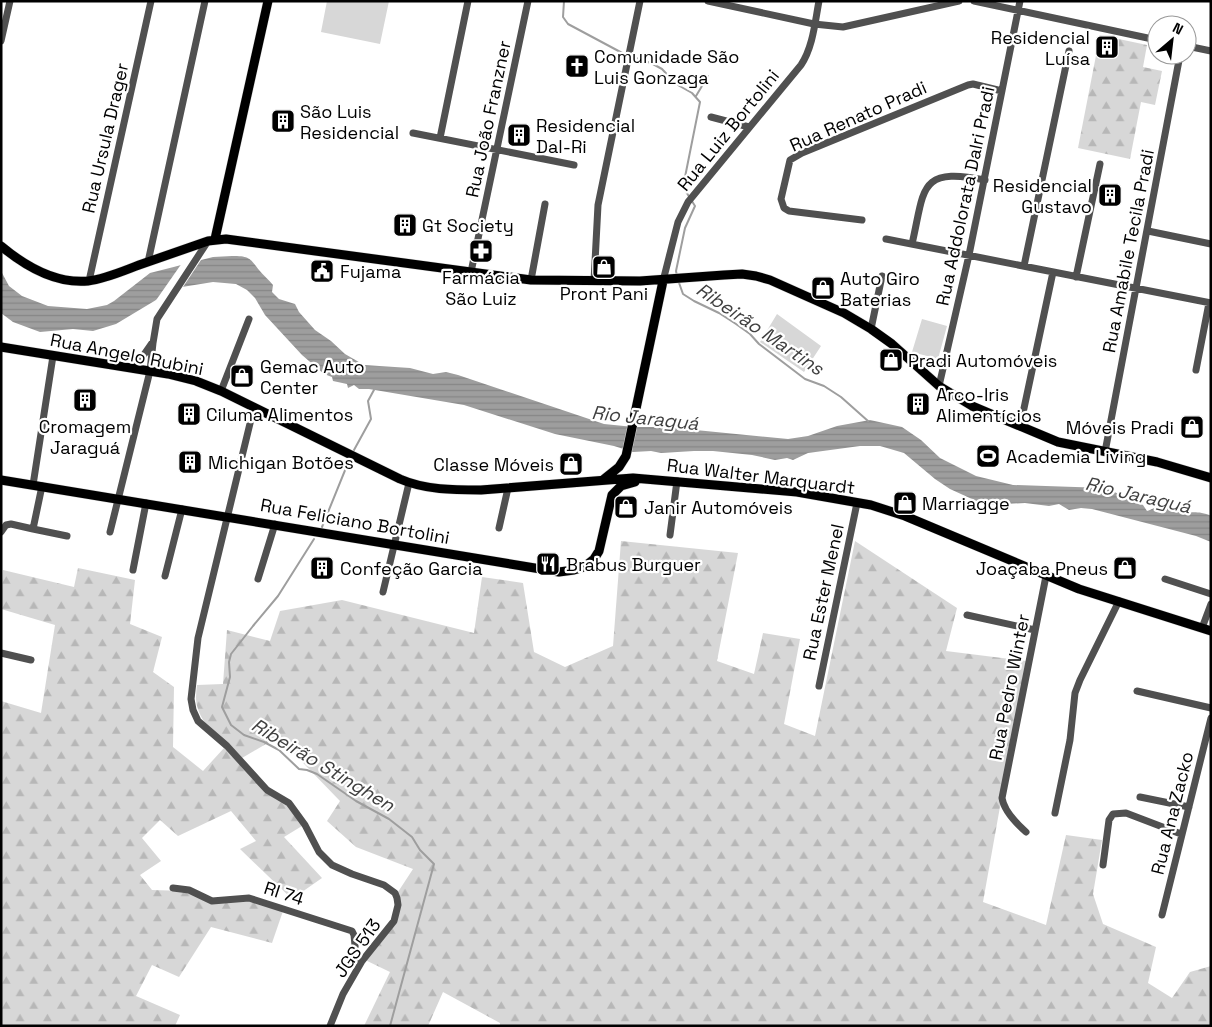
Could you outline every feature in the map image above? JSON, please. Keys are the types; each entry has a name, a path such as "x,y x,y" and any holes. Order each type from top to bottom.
{"main road":[{"path":"212,240 268,1"},
{"path":"1,246 36,270 70,280 89,281 212,240 238,240 531,280 662,281 724,274 756,276 770,280 836,310 871,329 892,344 940,386 972,406 1058,442 1157,462 1211,478"},
{"path":"648,479 625,484 612,495 610,487 602,480 619,467 626,455 662,281"},
{"name":"Rua Angelo Rubini","path":"1,347 150,371 196,381 221,391 352,455"},
{"name":"Rua Walter Marquardt","path":"352,455 409,483 459,490 627,478 797,492 857,503 885,509 905,516 1079,589 1206,629"},
{"name":"Rua Feliciano Bortolini","path":"1,480 559,572 584,567 594,559 599,551 612,495"}],"street":[{"path":"1,41 10,1"},
{"name":"Rua Ursula Drager","path":"89,281 151,1"},
{"path":"148,262 205,1"},
{"path":"440,138 468,1"},
{"name":"Rua João Franzner","path":"471,272 528,1"},
{"path":"594,281 598,206 640,1"},
{"path":"708,1 814,24 842,27 959,1"},
{"name":"Rua Luiz Bortolini","path":"662,281 678,222 688,202 806,57 819,1"},
{"path":"974,1 1147,38"},
{"name":"Rua Addolorata Dalri Pradi","path":"940,386 969,255 1020,1"},
{"path":"1197,48 1211,51"},
{"path":"1024,266 1069,51"},
{"name":"Rua Amabile Tecila Pradi","path":"1105,452 1178,65"},
{"name":"Rua Renato Pradi","path":"862,220 789,211 784,208 780,199 790,160 802,153 968,85 972,84 1002,91"},
{"path":"711,117 749,127"},
{"path":"412,132 574,165"},
{"path":"1076,277 1100,164"},
{"path":"912,244 924,192 933,180 950,175 984,180"},
{"path":"531,280 545,204"},
{"path":"1148,231 1211,244"},
{"path":"886,239 1208,303"},
{"path":"110,532 150,371 155,325 160,314 200,252 212,240"},
{"path":"1020,426 1053,272"},
{"path":"871,329 882,276"},
{"path":"1197,338 1208,303"},
{"path":"1196,370 1208,303"},
{"path":"221,391 249,319"},
{"path":"134,369 153,343"},
{"path":"33,529 53,356"},
{"path":"227,516 254,407"},
{"path":"670,535 677,482"},
{"path":"383,592 409,483"},
{"path":"499,528 508,488"},
{"path":"133,570 146,503"},
{"name":"Rua Ester Menel","path":"819,686 857,503"},
{"path":"165,576 182,509"},
{"name":"JGS 513","path":"227,516 198,638 191,699 193,710 202,724 227,746 267,790 289,803 319,852 332,865 384,885 395,893 398,905 394,921 362,961 343,994 330,1026"},
{"path":"1,532 6,525 10,524 67,536"},
{"path":"258,579 275,524"},
{"name":"Rua Pedro Winter","path":"1026,832 1017,823 1003,803 1002,798 1046,576"},
{"path":"1164,579 1211,594"},
{"path":"1055,813 1070,740 1075,693 1119,602"},
{"path":"1206,629 1211,604"},
{"path":"967,616 1035,630"},
{"path":"1,653 31,660"},
{"path":"1137,691 1211,708"},
{"name":"Rua Ana Zacko","path":"1162,915 1211,718"},
{"path":"1140,797 1189,807"},
{"path":"1103,864 1109,820 1113,814 1126,813 1181,834"},
{"name":"RI 74","path":"173,888 189,890 212,901 249,898 352,931 356,956 362,961"}],"green space":[{"path":"327,1 389,1 380,44 321,32"},
{"path":"1100,35 1147,45 1143,67 1162,71 1155,105 1141,102 1130,159 1078,148"},
{"path":"777,314 821,346 804,372 760,342"},
{"path":"922,319 947,326 938,359 912,352"},
{"path":"621,541 738,553 717,661 754,674 763,633 800,639 784,724 815,736 855,541 957,608 946,651 1026,661 983,902 1046,925 1066,835 1102,840 1093,894 1103,924 1156,947 1148,983 1172,998 1190,972 1211,966 1211,1026 500,1026 500,1023 443,992 428,1026 364,1026 390,972 361,958 395,915 396,895 413,869 356,847 327,821 340,801 278,737 242,758 205,723 196,703 197,685 223,684 227,630 270,641 280,611 342,600 474,633 482,577 523,583 534,652 565,667 613,646"},
{"path":"78,568 135,580 130,624 162,637 153,672 174,687 173,747 203,771 224,748 288,804 302,826 284,837 322,878 292,899 240,849 256,841 231,811 178,836 160,820 142,838 161,861 140,875 152,890 186,891 213,902 248,899 283,911 272,943 211,927 179,977 152,965 136,996 180,1015 175,1026 1,1026 1,701 41,713 55,625 1,609 3,570 74,587"}],"shaded area":[{"path":"242,256 251,260 273,285 272,292 279,299 295,304 299,312 315,330 345,354 364,365 410,368 433,374 446,372 604,424 634,427 665,427 788,439 808,436 837,426 870,420 902,427 921,440 940,458 976,476 1013,485 1105,488 1143,505 1147,511 1161,506 1179,512 1206,514 1211,516 1211,542 1196,536 1092,509 1069,510 1059,504 1049,506 1025,503 985,505 950,489 904,453 880,446 860,446 808,453 793,460 787,458 775,460 752,455 713,451 633,452 614,446 555,434 464,405 369,389 359,389 354,385 348,388 347,384 333,381 332,377 324,374 302,355 265,315 255,298 247,290 236,284 213,282 182,287 161,297 116,324 93,331 73,329 40,332 13,322 1,313 1,271 9,286 22,296 48,306 87,309 107,305 114,301 150,273 213,257"}],"pier":[{"path":"203,257 181,290 152,306 182,263"}],"waterway":[{"name":"Ribeirão Martins","path":"564,1 563,17 568,24 626,55"},
{"name":"Ribeirão Martins","path":"630,56 662,69 676,84 692,93 700,102 683,187 695,206 685,228 676,271 677,276"},
{"path":"696,96 708,76"},
{"name":"Ribeirão Martins","path":"678,280 683,294 736,324 805,379 824,386 841,397 868,421"},
{"name":"Ribeirão Stinghen","path":"354,450 371,419 368,401 375,388"},
{"name":"Ribeirão Stinghen","path":"322,527 350,458"},
{"name":"Ribeirão Stinghen","path":"314,539 278,596 231,654 229,662 230,677 222,707 231,725 244,735 279,750 299,769 317,774 356,801 389,819 412,837 420,850 434,864 390,1026"}],"place":[{"name":"Residencial Luísa","path":"1107,47"},
{"name":"Comunidade São Luis Gonzaga","path":"577,66"},
{"name":"São Luis Residencial","path":"283,121"},
{"name":"Residencial Dal-Ri","path":"519,135"},
{"name":"Residencial Gustavo","path":"1110,195"},
{"name":"Gt Society","path":"405,225"},
{"name":"Farmácia São Luiz","path":"481,251"},
{"name":"Pront Pani","path":"604,267"},
{"name":"Fujama","path":"322,271"},
{"name":"Auto Giro Baterias","path":"823,288"},
{"name":"Pradi Automóveis","path":"891,360"},
{"name":"Gemac Auto Center","path":"242,376"},
{"name":"Cromagem Jaraguá","path":"85,400"},
{"name":"Arco-Iris Alimentícios","path":"918,404"},
{"name":"Ciluma Alimentos","path":"189,414"},
{"name":"Móveis Pradi","path":"1192,427"},
{"name":"Academia Living","path":"988,456"},
{"name":"Michigan Botões","path":"190,462"},
{"name":"Classe Móveis","path":"571,464"},
{"name":"Marriagge","path":"905,503"},
{"name":"Janir Automóveis","path":"626,507"},
{"name":"Brabus Burguer","path":"548,564"},
{"name":"Confeção Garcia","path":"322,568"},
{"name":"Joaçaba Pneus","path":"1125,568"}],"water label":[{"name":"Rio Jaraguá","path":"645,418"},
{"name":"Rio Jaraguá","path":"1138,495"}]}
